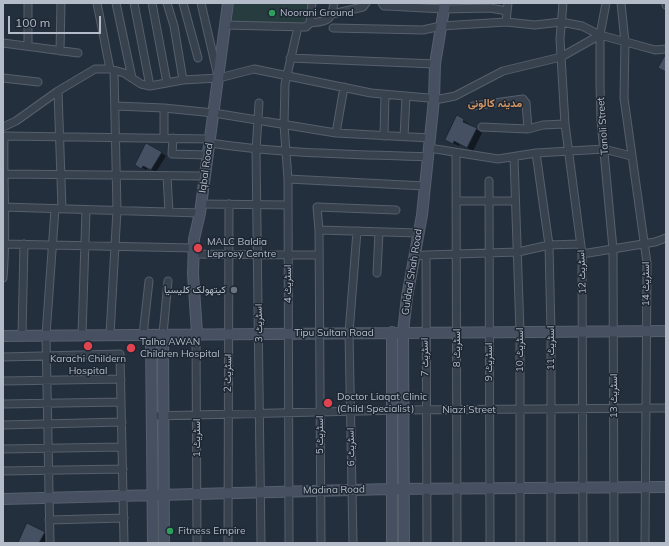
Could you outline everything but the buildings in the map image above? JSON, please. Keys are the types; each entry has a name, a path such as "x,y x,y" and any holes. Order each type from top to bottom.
{"street":[{"path":"28,3 28,46"},
{"path":"60,51 61,3"},
{"path":"97,3 112,70 116,106 117,210 110,335"},
{"path":"116,3 132,78"},
{"path":"134,3 150,86"},
{"path":"152,3 167,83"},
{"path":"167,3 174,26 183,80"},
{"path":"183,3 198,58"},
{"path":"201,3 218,78"},
{"name":"Iqbal Road","path":"197,334 193,274 194,251 228,3"},
{"path":"310,23 312,3"},
{"path":"226,25 306,27 310,23 326,21 332,14 334,3"},
{"path":"332,14 363,8 366,3"},
{"path":"382,3 384,6 444,6 490,8 507,11"},
{"path":"506,22 508,3"},
{"name":"اسٹریٹ 12","path":"563,3 561,22 561,57 566,124 582,254 583,543"},
{"name":"Tanoli Street","path":"606,3 600,35 601,120 613,249"},
{"name":"اسٹریٹ 14","path":"621,3 625,42 624,98 647,263 645,331 645,543"},
{"name":"Guldad Shah Road","path":"392,543 391,411 397,332 414,256 425,186 434,98 435,64 444,6"},
{"path":"333,28 423,30 441,26 506,22 535,25 561,22 582,26 600,35 655,50 666,50"},
{"name":"اسٹریٹ 4","path":"289,543 288,179 284,125 286,75 298,27"},
{"path":"3,127 16,121 58,91 96,70 112,70 124,73 141,84 150,86 183,80 218,78 254,69 385,95 434,98 456,96 503,71 561,57 600,35"},
{"path":"3,43 78,53"},
{"path":"290,58 435,64"},
{"path":"3,78 38,82"},
{"path":"336,133 344,87"},
{"path":"50,543 46,335 53,245 61,175 61,136 58,91"},
{"path":"384,136 385,95"},
{"path":"404,137 406,96"},
{"path":"473,106 524,99 526,103 528,129"},
{"name":"اسٹریٹ 3","path":"259,103 256,150 261,413 261,543"},
{"path":"116,106 164,108 214,113 336,133 430,138"},
{"path":"164,108 164,138"},
{"path":"482,127 528,129 543,125 566,124"},
{"path":"3,278 5,244 3,174 4,137 6,136 173,138 210,141 256,150 287,152 456,152 498,159 536,153 604,149 631,156"},
{"path":"173,138 172,154 208,155"},
{"name":"اسٹریٹ 8","path":"456,152 458,410 457,543"},
{"name":"اسٹریٹ 11","path":"536,153 549,245 551,332 551,543"},
{"name":"اسٹریٹ 10","path":"514,157 520,332 520,543"},
{"path":"3,174 205,176"},
{"path":"167,176 170,212"},
{"path":"288,179 425,186"},
{"name":"اسٹریٹ 9","path":"489,181 490,543"},
{"path":"456,201 515,201"},
{"path":"4,207 170,212 229,204 288,205"},
{"name":"اسٹریٹ 2","path":"228,543 227,414 229,204"},
{"name":"اسٹریٹ 5","path":"321,543 319,230 317,207 396,210"},
{"path":"82,335 86,210"},
{"path":"319,230 418,233"},
{"name":"اسٹریٹ 6","path":"353,543 349,333 357,231"},
{"path":"377,272 379,232"},
{"path":"582,254 655,242 666,238"},
{"path":"5,244 115,246 229,254 319,255"},
{"path":"22,336 24,244"},
{"path":"414,256 518,252 549,245 580,244"},
{"name":"اسٹریٹ 13","path":"613,249 614,543"},
{"name":"اسٹریٹ 7","path":"426,255 426,543"},
{"path":"149,281 147,335 152,416 153,543"},
{"path":"164,543 163,334 168,281"},
{"name":"Tipu Sultan Road","path":"3,336 228,333 666,331"},
{"name":"Guldad Shah Road","path":"397,332 402,410 404,543"},
{"name":"اسٹریٹ 1","path":"197,334 197,543"},
{"path":"3,357 120,354 124,543"},
{"path":"3,381 121,379"},
{"path":"3,404 121,402"},
{"name":"Niazi Street","path":"152,416 402,410 666,408"},
{"path":"3,425 122,422"},
{"path":"3,449 122,447"},
{"path":"3,471 123,469"},
{"name":"Madina Road","path":"3,499 391,489 490,490 666,488"},
{"path":"50,520 124,518"}],"green space":[{"name":"Noorani Ground","path":"234,3 312,3 306,27 231,26"}],"place":[{"name":"Noorani Ground","path":"272,13"},
{"name":"MALC Baldia Leprosy Centre","path":"198,248"},
{"name":"کیتھولک کلیسیا","path":"234,290"},
{"name":"Karachi Childern Hospital","path":"88,346"},
{"name":"Talha AWAN Children Hospital","path":"131,348"},
{"name":"Doctor Liaqat Clinic (Child Specialist)","path":"328,403"},
{"name":"Fitness Empire","path":"170,531"}],"district":[{"name":"مدینہ کالونی","path":"495,104"}]}
